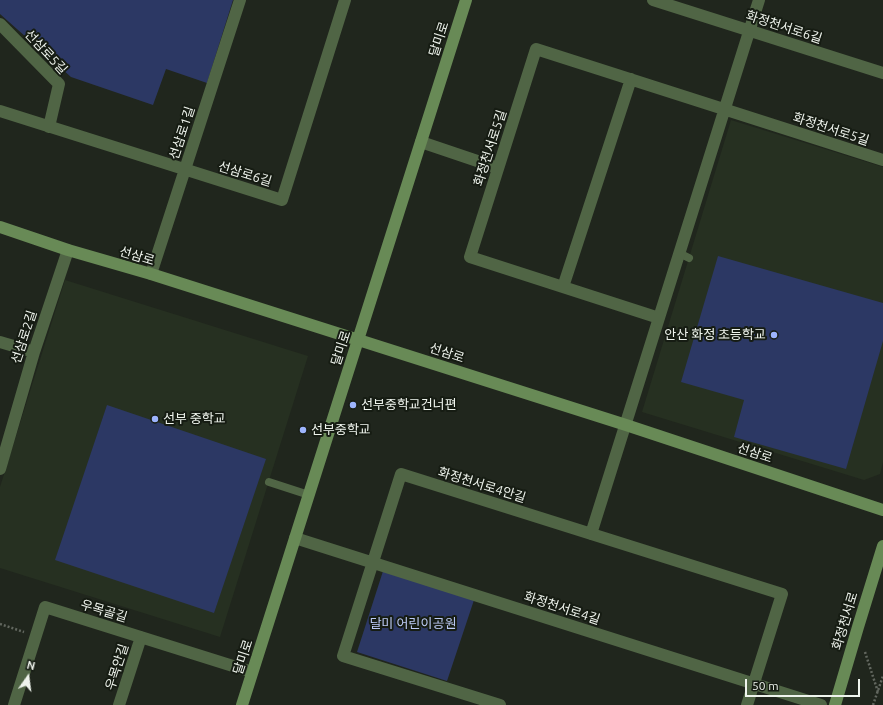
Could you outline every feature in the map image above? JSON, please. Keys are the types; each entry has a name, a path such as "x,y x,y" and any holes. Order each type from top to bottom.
{"street":[{"name":"선삼로1길","path":"151,274 240,0"},
{"name":"선삼로6길","path":"0,111 282,200 345,0"},
{"name":"달미로","path":"242,705 466,0"},
{"name":"화정천서로6길","path":"653,0 883,73"},
{"path":"591,534 659,318 684,255 724,110 759,0"},
{"name":"선삼로5길","path":"0,24 59,84 49,127"},
{"name":"화정천서로5길","path":"659,318 470,257 536,49 883,160"},
{"path":"563,287 631,80"},
{"path":"421,142 498,168"},
{"name":"선삼로","path":"0,227 68,250 151,274 626,424 883,510"},
{"name":"선삼로2길","path":"0,469 5,432 34,352 57,295 68,250"},
{"path":"0,342 34,352"},
{"name":"화정천서로4안길","path":"500,705 343,656 401,474 782,594 747,705"},
{"name":"화정천서로4길","path":"295,538 821,705"},
{"name":"화정천서로","path":"835,705 883,546"},
{"name":"우목골길","path":"14,705 45,607 252,672"},
{"name":"우목안길","path":"119,705 141,637"}],"lane":[{"path":"269,482 309,495"}],"path":[{"path":"0,624 36,635"},
{"path":"864,649 878,692"},
{"path":"873,705 883,676"}],"shaded area":[{"name":"안산 화정 초등학교","path":"731,120 883,167 883,462 880,474 864,480 642,412"},
{"name":"선부 중학교","path":"65,280 308,356 220,637 0,568 0,487"}],"green space":[{"path":"0,0 233,0 207,83 166,69 153,105 71,77 0,14"},
{"path":"718,256 883,303 883,341 846,469 734,437 744,400 681,382"},
{"path":"107,405 266,459 214,613 55,560"},
{"name":"달미 어린이공원","path":"384,568 475,597 447,681 357,652"}],"place":[{"name":"안산 화정 초등학교","path":"774,335"},
{"name":"선부중학교건너편","path":"353,405"},
{"name":"선부 중학교","path":"155,419"},
{"name":"선부중학교","path":"303,430"}]}
